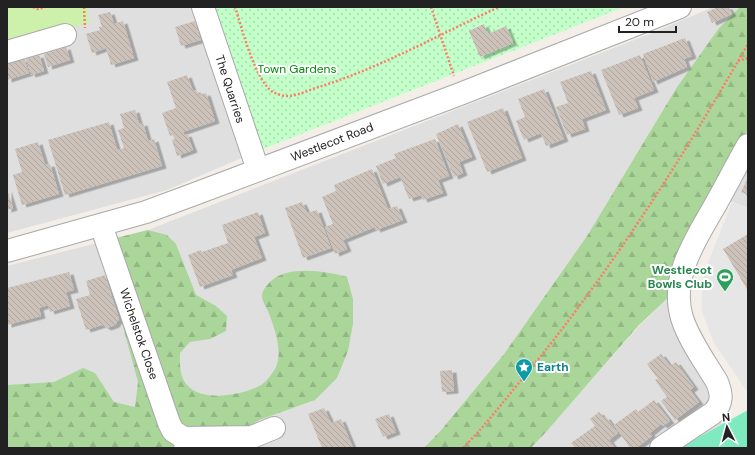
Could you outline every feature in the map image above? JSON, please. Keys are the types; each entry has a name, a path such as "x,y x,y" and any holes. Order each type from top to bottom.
{"street":[{"name":"The Quarries","path":"203,7 258,170"},
{"name":"Westlecot Road","path":"7,251 146,212 460,94 650,13 680,7"},
{"path":"7,52 65,36"},
{"path":"661,448 713,413 720,405 721,392 717,382 685,326 679,305 680,280 691,247 748,145"},
{"name":"Wichelstok Close","path":"101,225 173,431 185,443 235,443 274,428"}],"path":[{"path":"33,7 38,9 45,7"},
{"path":"84,7 86,29"},
{"path":"235,7 256,69 272,92 286,96 342,80 417,47 440,34 499,7"},
{"path":"431,7 460,94"},
{"path":"463,448 552,343 608,266 643,214 748,44"},
{"path":"738,61 748,58"}],"shaded area":[{"path":"7,7 210,7 258,151 167,190 7,233"},
{"path":"713,7 740,7 719,28 677,87 587,236 504,354 442,429 424,448 7,448 7,266 148,230 652,33"},
{"path":"748,129 748,208 713,194"},
{"name":"Westlecot Bowls Club","path":"732,202 748,208 748,234 723,250 748,291 748,393 713,341 702,311 702,286 709,260"},
{"path":"670,296 731,419 681,448 531,448 640,325"}],"green space":[{"path":"7,7 88,7 89,23 7,45"},
{"name":"Town Gardens","path":"210,7 624,7 258,151"},
{"path":"740,7 748,7 748,129 683,251 670,296 639,325 531,448 424,448 442,429 504,354 587,236 677,87 719,28"},
{"path":"148,230 167,235 176,244 196,295 216,306 227,316 226,331 210,339 190,342 180,353 180,367 183,380 189,387 196,392 214,396 235,394 261,385 270,376 278,362 279,355 275,332 262,294 268,284 278,276 297,271 318,271 347,277 353,299 353,324 348,351 337,378 315,400 259,420 245,429 233,448 7,448 7,385 54,382 83,368 95,373 114,402 135,407 138,382 100,242"},
{"path":"748,410 748,448 681,447"}],"building":[{"path":"718,7 728,7 732,14 712,23 707,12"},
{"path":"110,12 114,24 123,21 134,58 111,65 106,48 92,53 86,34 100,30 99,27 102,27 98,15"},
{"path":"195,21 201,40 181,46 175,27"},
{"path":"484,24 488,34 506,26 513,43 480,57 469,31"},
{"path":"685,38 692,56 684,59 687,67 653,82 643,54"},
{"path":"66,47 70,60 48,67 44,54"},
{"path":"39,55 44,71 31,75 26,59"},
{"path":"640,55 654,90 634,98 638,108 619,115 601,70"},
{"path":"24,58 29,73 7,80 7,63"},
{"path":"591,71 606,110 582,119 585,129 567,135 556,107 568,103 560,82"},
{"path":"187,75 193,91 196,90 198,95 206,93 215,121 183,132 184,135 187,134 193,150 177,156 172,140 175,139 173,135 170,136 162,113 176,108 167,82"},
{"path":"544,89 564,139 546,146 541,133 524,140 516,121 525,117 518,99"},
{"path":"503,108 522,158 487,172 467,122"},
{"path":"135,110 139,124 143,123 148,141 154,139 162,166 65,195 48,140 109,122 117,150 124,148 118,130 124,128 120,114"},
{"path":"458,124 472,157 459,162 463,173 454,177 436,134"},
{"path":"435,139 449,176 438,180 443,193 423,200 421,195 409,199 400,177 383,184 376,166 396,158 394,154"},
{"path":"38,142 45,165 50,164 59,194 22,205 13,175 22,172 15,149"},
{"path":"372,169 388,209 397,206 403,220 376,230 375,227 343,240 347,249 335,254 325,227 333,224 322,197 336,191 334,185"},
{"path":"748,177 748,195 741,192"},
{"path":"7,189 13,208 7,210"},
{"path":"302,202 307,213 317,210 331,248 303,258 285,208"},
{"path":"258,212 265,233 254,237 262,258 231,270 233,275 200,287 188,255 228,243 222,225"},
{"path":"748,234 748,291 723,249"},
{"path":"69,272 74,290 66,292 70,306 50,312 48,305 39,308 41,316 7,325 7,288"},
{"path":"105,275 119,319 115,325 107,328 102,325 86,330 76,299 90,295 86,281"},
{"path":"661,354 670,366 676,362 694,387 690,390 699,402 675,420 661,401 667,397 655,380 658,379 647,364"},
{"path":"452,370 454,391 442,392 440,371"},
{"path":"654,400 670,421 663,426 661,424 650,433 652,436 636,448 630,448 614,425 636,409 638,412"},
{"path":"324,408 331,423 341,419 353,448 322,448 308,414"},
{"path":"599,412 604,418 606,417 618,433 609,440 615,448 575,448 571,443 595,426 590,419"},
{"path":"389,414 396,432 383,437 375,419"}],"place":[{"name":"Westlecot Bowls Club","path":"725,292"},
{"name":"Earth","path":"524,382"}]}
